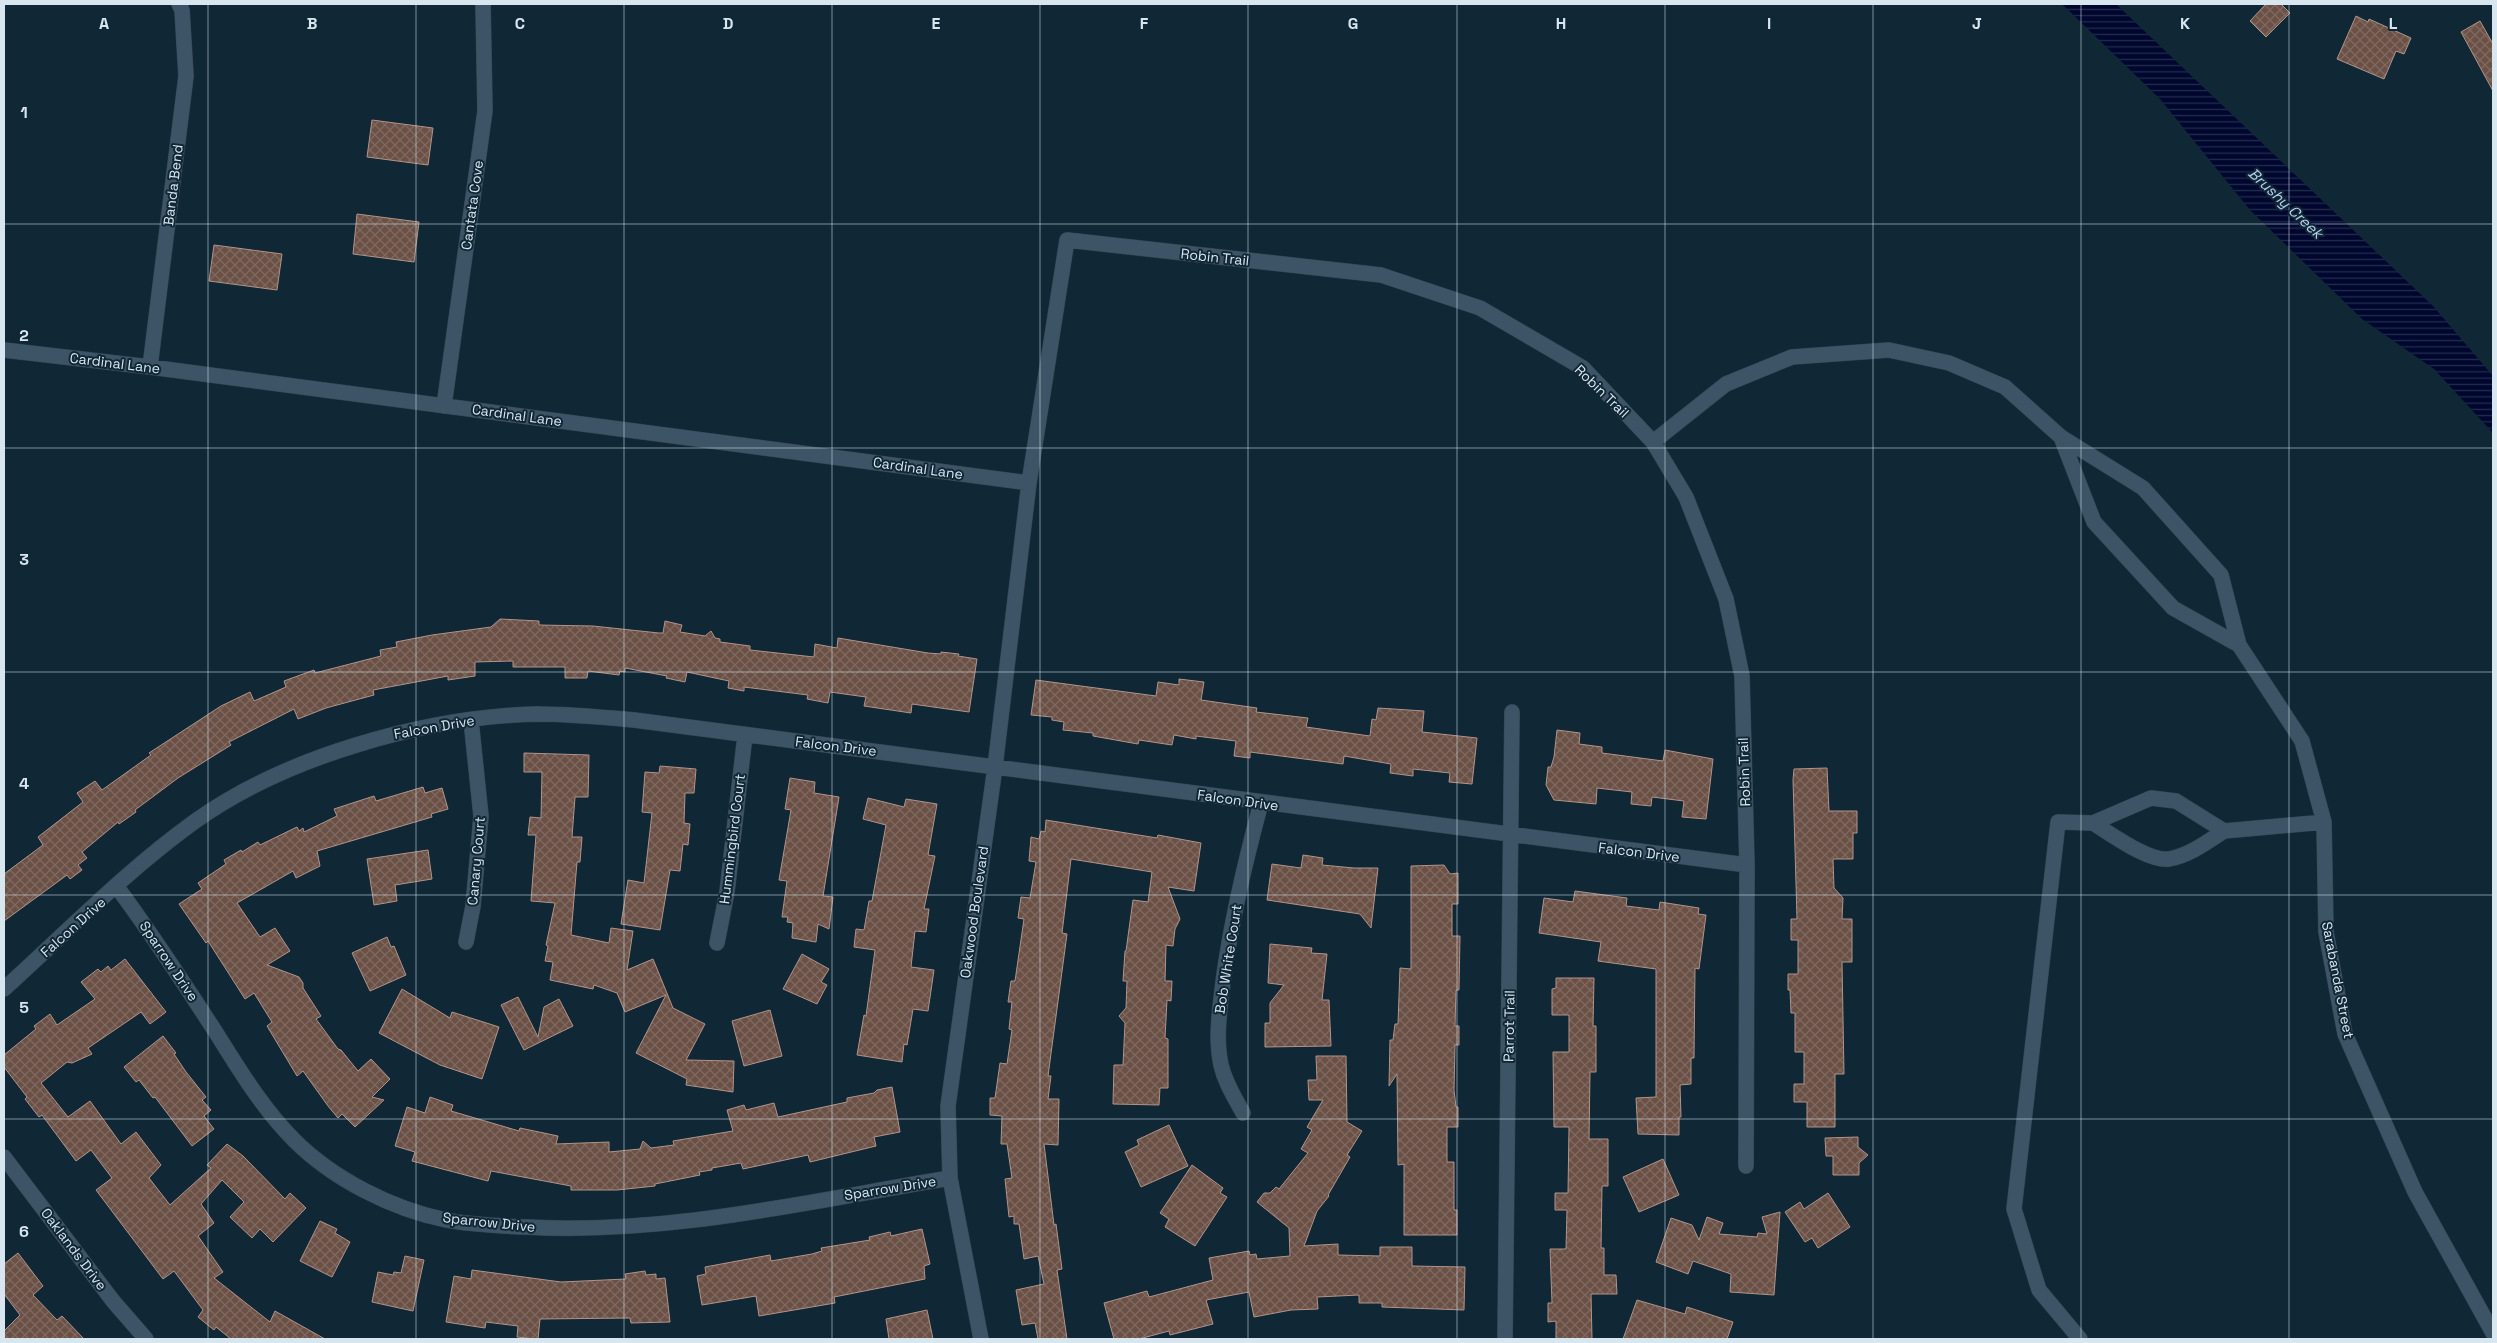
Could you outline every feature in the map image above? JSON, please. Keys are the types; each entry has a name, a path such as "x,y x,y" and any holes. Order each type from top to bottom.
{"street":[{"name":"Banda Bend","path":"150,367 186,76 182,10 179,4"},
{"name":"Cantata Cove","path":"444,406 485,111 483,4"},
{"name":"Robin Trail","path":"1030,483 1067,240 1381,275 1480,308 1583,368 1654,442 1686,498 1726,599 1742,676 1747,865 1746,1166"},
{"name":"Cardinal Lane","path":"4,350 150,367 1030,483"},
{"name":"Sarabanda Street","path":"1654,442 1726,384 1792,357 1889,350 1949,363 2005,387 2061,437 2143,488 2221,574 2239,645 2302,741 2324,822 2326,932 2345,1034 2415,1192 2493,1332"},
{"name":"Sarabanda Street","path":"2061,437 2094,522 2173,608 2239,645"},
{"name":"Oakwood Boulevard","path":"981,1339 950,1178 948,1106 1030,483"},
{"name":"Parrot Trail","path":"1505,1339 1512,712"},
{"name":"Falcon Drive","path":"4,989 158,849 196,821 236,796 295,767 388,735 419,728 505,716 568,715 634,720 1511,836 1747,865"},
{"name":"Canary Court","path":"466,942 473,906 481,816 471,720"},
{"name":"Hummingbird Court","path":"717,943 727,892 745,734"},
{"path":"2080,1339 2039,1290 2014,1209 2058,822 2093,823 2151,798 2166,798 2176,800 2224,831"},
{"name":"Bob White Court","path":"1243,1114 1230,1090 1221,1065 1218,1025 1229,941 1247,854 1261,803"},
{"path":"2093,823 2146,854 2168,859 2190,852 2224,831 2324,822"},
{"name":"Sparrow Drive","path":"117,887 154,937 271,1115 295,1141 322,1163 351,1182 413,1211 446,1220 480,1225 569,1229 622,1227 702,1219 950,1178"},
{"name":"Oaklands Drive","path":"4,1157 113,1301 146,1339"}],"water":[{"name":"Brushy Creek","path":"2062,4 2116,4 2433,306 2493,376 2493,433 2434,369 2362,319 2250,210 2160,99"}],"building":[{"path":"2266,4 2281,4 2290,13 2266,37 2250,21"},
{"path":"2356,16 2368,22 2369,19 2411,38 2404,54 2396,51 2384,79 2337,59"},
{"path":"2480,21 2493,44 2493,91 2461,32"},
{"path":"372,120 433,128 428,165 367,157"},
{"path":"357,214 419,222 414,262 353,254"},
{"path":"214,245 282,254 277,290 209,281"},
{"path":"500,619 539,621 539,625 593,626 659,633 663,633 665,621 682,625 680,632 705,636 711,631 715,638 720,639 720,642 750,646 750,650 814,657 815,644 837,648 838,638 928,653 959,654 958,656 977,659 969,712 912,704 911,713 864,706 866,697 830,692 828,703 807,699 808,695 744,687 744,691 728,688 729,681 687,672 685,682 666,678 667,676 625,668 625,672 620,671 619,675 588,671 587,678 565,678 565,667 513,667 513,661 475,662 475,676 448,680 448,676 373,690 374,695 326,708 298,719 294,709 229,742 231,745 178,778 135,810 136,812 119,824 118,822 82,852 87,858 78,865 82,870 70,879 67,875 4,921 4,874 43,845 38,837 83,802 77,793 95,781 102,790 151,755 149,753 221,706 250,692 254,701 286,687 284,681 314,670 315,673 381,656 380,650 397,647 396,642 491,627"},
{"path":"1179,679 1204,682 1201,700 1257,708 1256,712 1308,718 1306,727 1370,736 1372,719 1376,720 1378,708 1424,711 1422,732 1477,738 1472,784 1449,782 1450,773 1413,769 1413,776 1390,773 1391,764 1344,756 1343,764 1250,752 1250,758 1234,756 1236,741 1196,736 1196,739 1174,735 1172,745 1139,740 1138,744 1093,736 1093,733 1063,730 1064,722 1052,720 1052,717 1031,715 1036,680 1156,696 1158,682 1179,685"},
{"path":"1557,730 1580,733 1579,744 1602,747 1602,753 1663,761 1665,750 1713,759 1706,819 1682,817 1684,801 1652,797 1651,806 1631,804 1632,792 1597,788 1596,804 1554,800 1546,785 1548,767 1551,767 1554,757"},
{"path":"524,753 589,755 588,797 575,797 572,837 582,837 580,862 577,862 571,935 609,943 611,928 633,931 627,970 653,959 673,1008 705,1024 686,1060 734,1061 733,1092 686,1085 687,1079 636,1053 666,995 625,1012 617,993 594,985 593,989 550,980 553,962 545,961 548,946 546,945 555,903 531,901 536,835 528,835 530,817 541,818 542,772 524,772"},
{"path":"660,766 696,769 694,793 685,793 684,823 690,824 688,845 683,844 680,871 670,870 660,930 621,924 628,880 644,883 652,813 642,812 645,772 659,773"},
{"path":"1827,768 1829,811 1857,811 1857,833 1853,833 1853,859 1833,859 1834,888 1843,898 1842,919 1852,919 1852,962 1842,962 1844,1074 1835,1074 1835,1127 1807,1127 1807,1102 1794,1102 1794,1084 1804,1084 1804,1052 1795,1052 1795,1013 1791,1013 1790,990 1788,990 1788,974 1798,974 1798,940 1791,940 1791,919 1797,919 1793,780 1794,769"},
{"path":"790,778 815,782 814,793 839,797 823,896 833,897 829,929 818,924 816,942 792,938 793,923 787,922 788,917 782,917 787,881 779,880 791,810 785,809"},
{"path":"423,787 425,793 442,788 448,809 431,814 432,817 317,851 320,866 296,878 293,871 237,903 260,937 275,928 290,951 267,965 299,977 303,983 303,988 321,1016 316,1019 338,1049 341,1050 358,1071 371,1059 390,1079 372,1097 384,1100 355,1127 342,1114 338,1118 303,1071 297,1076 267,1026 272,1022 254,993 245,999 208,941 206,943 179,904 202,889 198,883 226,864 224,860 241,850 242,852 258,842 260,845 297,827 299,831 303,828 304,832 337,816 334,809 374,796 376,801"},
{"path":"868,798 904,807 906,799 937,804 928,855 935,856 924,909 929,909 926,932 915,931 911,967 934,970 928,1011 913,1009 907,1045 904,1044 902,1062 857,1055 864,1015 866,1016 875,950 854,947 856,929 864,930 869,901 872,901 886,825 863,819"},
{"path":"1046,820 1157,838 1158,835 1201,843 1194,891 1168,887 1180,919 1175,929 1173,946 1166,945 1165,981 1172,981 1171,1001 1167,1000 1165,1038 1168,1039 1168,1088 1160,1088 1159,1105 1113,1104 1114,1065 1123,1065 1125,1023 1119,1016 1126,1008 1127,981 1123,981 1125,951 1133,900 1148,902 1152,872 1071,859 1062,933 1067,934 1048,1076 1051,1076 1048,1099 1059,1099 1058,1145 1044,1144 1054,1225 1056,1224 1062,1269 1057,1270 1067,1339 1038,1339 1035,1323 1022,1325 1016,1290 1044,1284 1038,1256 1024,1259 1019,1224 1014,1224 1014,1216 1009,1217 1005,1179 1012,1178 1007,1144 1001,1144 1002,1116 990,1115 990,1098 995,1098 1000,1063 1007,1064 1012,1030 1009,1029 1012,1002 1008,1002 1011,981 1015,981 1024,919 1018,918 1021,897 1030,898 1036,862 1029,861 1031,837 1039,839 1041,831 1045,832"},
{"path":"428,850 432,879 395,885 397,901 374,905 367,859"},
{"path":"1303,855 1323,858 1322,865 1378,868 1371,928 1360,914 1267,900 1272,864 1301,868"},
{"path":"1444,865 1450,874 1458,873 1458,904 1452,904 1452,936 1460,936 1459,990 1456,990 1455,1026 1459,1026 1459,1045 1455,1045 1454,1090 1456,1107 1458,1107 1458,1127 1447,1127 1447,1162 1454,1162 1454,1210 1457,1210 1457,1235 1404,1235 1404,1164 1398,1165 1397,1074 1389,1086 1390,1040 1393,1040 1395,1024 1398,1024 1400,968 1411,969 1411,866"},
{"path":"1575,891 1627,898 1626,906 1659,910 1660,902 1699,908 1698,914 1706,915 1699,969 1695,968 1694,1058 1691,1058 1691,1084 1680,1085 1681,1117 1679,1117 1679,1135 1638,1134 1636,1098 1656,1097 1656,969 1598,961 1601,942 1539,933 1544,898 1573,902"},
{"path":"387,937 391,947 394,946 406,975 370,991 352,953"},
{"path":"1270,944 1312,948 1311,953 1327,954 1322,1000 1329,1000 1331,1046 1265,1047 1265,1023 1270,1023 1270,1003 1284,985 1268,983"},
{"path":"802,954 829,969 821,982 827,985 817,1004 783,989"},
{"path":"125,959 166,1012 150,1024 141,1012 88,1048 92,1054 72,1063 67,1062 41,1083 68,1117 90,1101 121,1144 136,1132 161,1165 149,1178 170,1205 211,1168 207,1165 227,1144 243,1156 285,1199 290,1193 306,1208 273,1242 260,1229 252,1238 230,1217 244,1202 222,1180 201,1204 214,1223 198,1236 223,1272 214,1278 270,1322 275,1311 325,1339 231,1339 216,1327 214,1330 198,1317 203,1310 174,1271 163,1279 96,1190 112,1178 91,1150 76,1161 42,1115 39,1117 25,1099 27,1097 4,1067 4,1055 36,1029 34,1026 50,1014 57,1025 95,999 81,982 98,969 101,972 108,966 111,970"},
{"path":"1556,978 1594,978 1593,1026 1596,1026 1596,1072 1590,1072 1589,1139 1608,1139 1608,1186 1602,1186 1601,1248 1604,1248 1604,1275 1616,1275 1617,1294 1591,1294 1592,1339 1556,1339 1556,1321 1548,1322 1548,1303 1552,1303 1550,1249 1566,1249 1567,1210 1555,1210 1555,1193 1568,1193 1569,1127 1554,1127 1553,1052 1569,1052 1569,1015 1552,1015 1552,989 1556,988"},
{"path":"402,989 450,1018 452,1012 499,1027 482,1079 440,1065 379,1033"},
{"path":"518,997 538,1037 544,1007 559,999 573,1026 524,1050 501,1005"},
{"path":"770,1010 782,1056 744,1066 732,1021"},
{"path":"163,1036 176,1053 174,1054 186,1072 206,1097 202,1100 211,1110 204,1116 214,1129 192,1146 155,1097 153,1098 139,1080 136,1082 124,1067"},
{"path":"1316,1056 1346,1056 1347,1122 1362,1131 1347,1155 1350,1157 1329,1196 1317,1211 1304,1246 1338,1244 1338,1255 1380,1256 1380,1247 1412,1247 1412,1266 1465,1267 1464,1310 1382,1307 1382,1303 1359,1303 1359,1295 1317,1297 1318,1309 1291,1310 1254,1317 1249,1292 1206,1300 1213,1324 1170,1335 1169,1331 1139,1339 1114,1339 1104,1303 1147,1291 1149,1297 1213,1280 1209,1258 1249,1251 1250,1255 1256,1254 1257,1259 1290,1256 1289,1228 1257,1202 1264,1193 1270,1193 1276,1187 1279,1189 1308,1153 1301,1149 1312,1130 1307,1127 1323,1100 1309,1100 1308,1080 1317,1080"},
{"path":"892,1087 900,1132 874,1137 876,1146 810,1162 808,1155 743,1169 741,1163 712,1168 712,1170 699,1172 700,1175 655,1184 655,1186 617,1190 571,1190 571,1186 491,1171 488,1181 412,1161 415,1152 395,1146 407,1107 425,1113 430,1097 453,1105 451,1111 519,1131 520,1128 558,1136 556,1144 609,1142 609,1152 640,1149 643,1141 651,1148 674,1145 673,1141 733,1131 727,1110 744,1105 746,1110 774,1103 778,1117 847,1102 847,1098 874,1093 877,1090"},
{"path":"1169,1125 1188,1166 1141,1187 1125,1152 1139,1145 1137,1140"},
{"path":"1858,1137 1858,1147 1868,1155 1859,1163 1859,1175 1833,1175 1833,1156 1826,1156 1825,1138"},
{"path":"1663,1159 1679,1195 1639,1212 1623,1177"},
{"path":"1192,1165 1223,1188 1220,1193 1227,1197 1195,1246 1165,1227 1169,1219 1160,1213"},
{"path":"1828,1193 1850,1227 1818,1248 1812,1238 1805,1242 1785,1212 1800,1202 1804,1209"},
{"path":"1780,1212 1774,1295 1730,1292 1731,1274 1693,1261 1688,1274 1656,1262 1671,1218 1692,1225 1699,1240 1707,1217 1723,1223 1719,1234 1757,1237 1758,1233 1767,1234 1762,1217"},
{"path":"320,1221 337,1229 335,1233 350,1242 332,1277 300,1261"},
{"path":"922,1229 930,1264 924,1266 925,1279 834,1297 835,1303 759,1316 756,1296 702,1305 697,1276 706,1274 705,1267 770,1255 771,1261 812,1254 822,1251 821,1248 870,1240 869,1237 890,1232 891,1236"},
{"path":"18,1253 43,1286 33,1295 57,1320 62,1316 84,1339 4,1339 4,1331 20,1315 4,1294 4,1264"},
{"path":"405,1256 424,1260 413,1311 372,1302 378,1272 393,1275 394,1272 401,1273"},
{"path":"472,1270 561,1282 626,1279 625,1274 645,1271 646,1275 656,1274 656,1279 665,1278 670,1322 631,1323 630,1318 540,1319 538,1339 535,1339 517,1337 518,1326 486,1322 485,1328 446,1322 454,1276 471,1279"},
{"path":"1637,1300 1685,1314 1687,1307 1733,1322 1727,1339 1623,1339"},
{"path":"927,1310 933,1339 889,1339 886,1319"}]}
